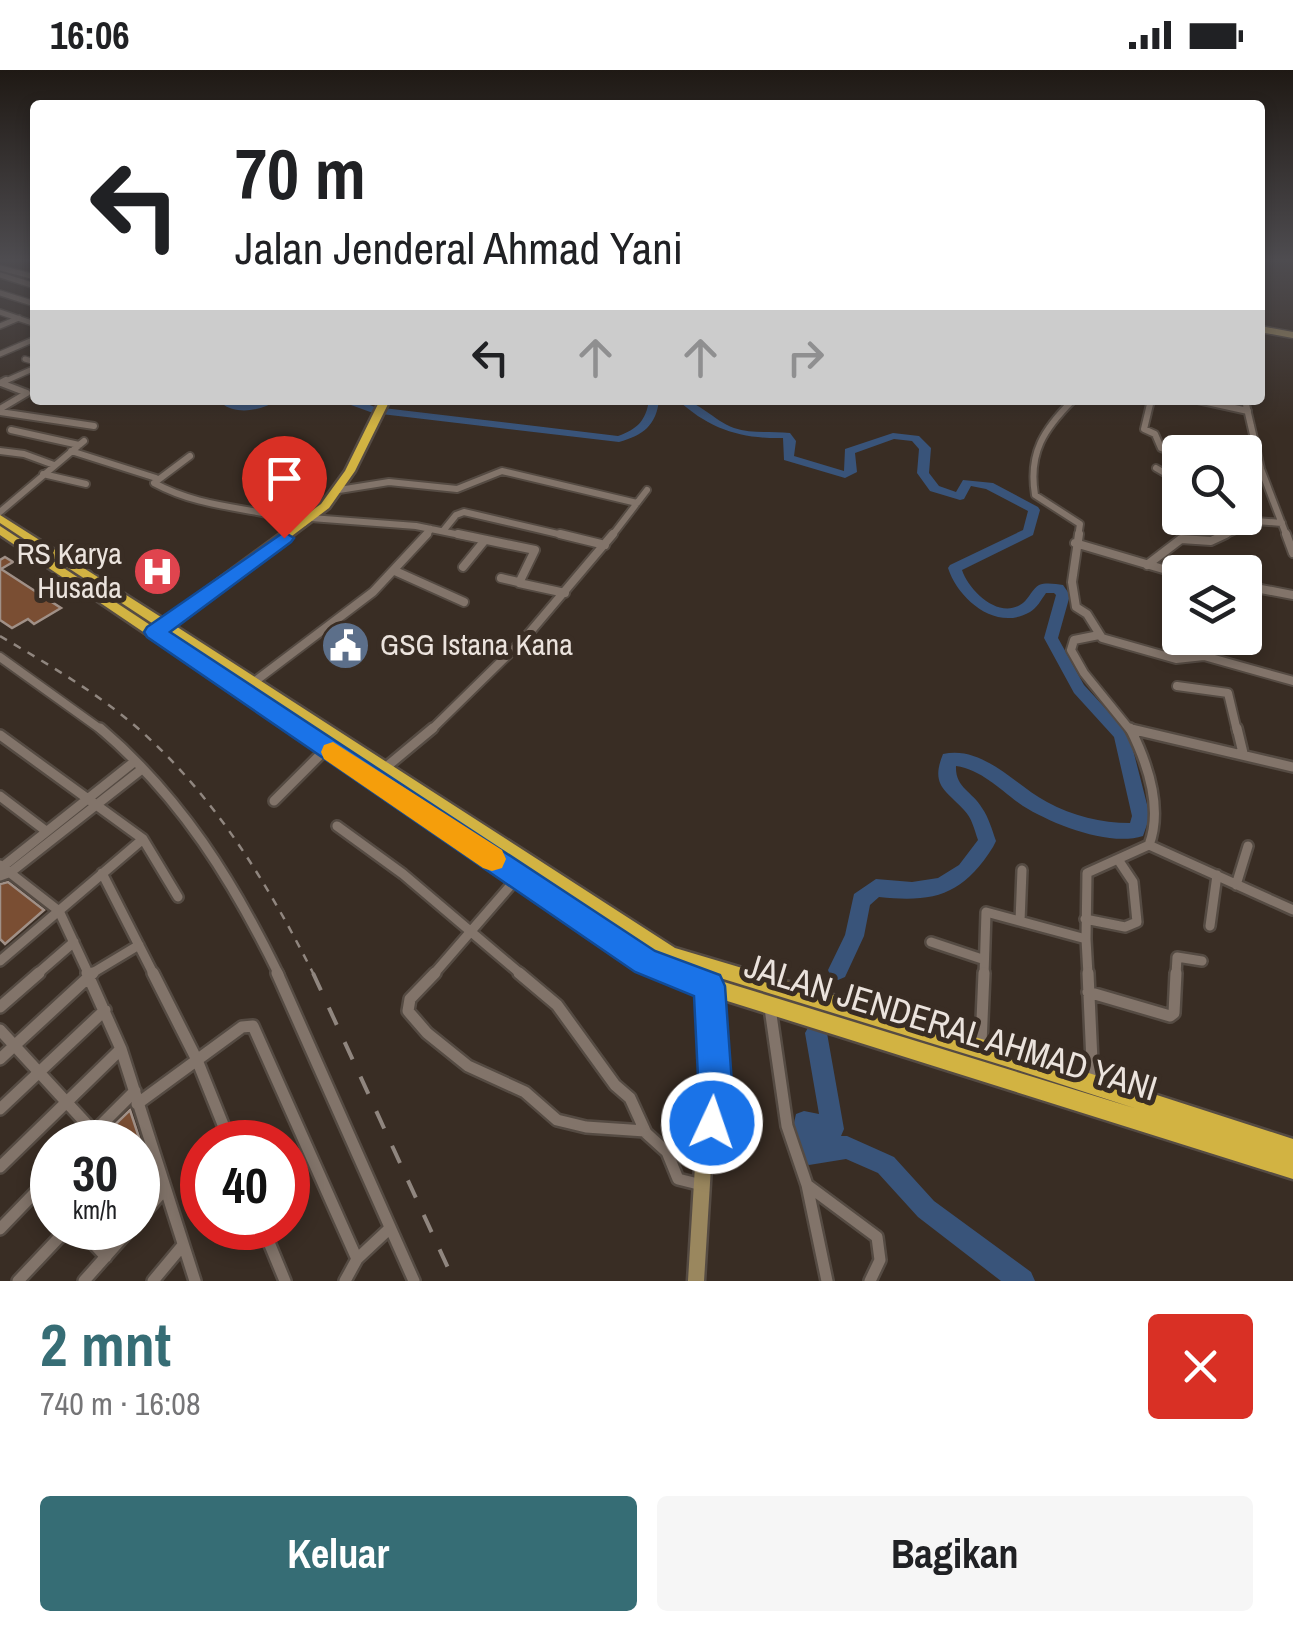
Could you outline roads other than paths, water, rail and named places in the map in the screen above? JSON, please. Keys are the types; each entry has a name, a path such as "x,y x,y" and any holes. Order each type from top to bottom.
{"highway":[{"path":"160,628 307,520 339,490 382,406"},
{"name":"JALAN JENDERAL AHMAD YANI","path":"0,515 327,748 646,962 709,986 1293,1168"},
{"name":"JALAN JENDERAL AHMAD YANI","path":"0,530 78,574"},
{"name":"JALAN JENDERAL AHMAD YANI","path":"160,628 254,682 671,954 1293,1150"}],"street":[{"path":"7,316 30,325"},
{"path":"0,326 16,320"},
{"path":"1265,327 1293,333"},
{"path":"0,354 30,341"},
{"path":"25,359 30,362"},
{"path":"1,383 30,368"},
{"path":"1,383 30,393"},
{"path":"0,411 30,394"},
{"path":"1069,405 1036,442 1031,462 1035,495 1080,524 1072,597 1076,608 1089,617 1099,635"},
{"path":"1150,405 1144,430 1155,434 1162,448"},
{"path":"1221,405 1248,411"},
{"path":"1246,405 1253,435"},
{"path":"0,411 94,426"},
{"path":"0,515 26,498 43,474 82,443 11,430"},
{"path":"0,451 24,454 54,465"},
{"path":"71,451 156,478"},
{"path":"156,478 190,456"},
{"path":"1156,468 1162,472"},
{"path":"339,490 390,482 457,488 479,483 498,471 637,503"},
{"path":"1262,471 1293,553"},
{"path":"43,474 86,484"},
{"path":"156,478 156,484 185,500 307,520 416,526 536,552 518,582"},
{"path":"385,768 471,697 565,594 647,490"},
{"path":"443,531 456,515 464,512 606,545"},
{"path":"416,526 424,515"},
{"path":"1262,521 1282,523"},
{"path":"254,682 394,570 432,529"},
{"path":"1148,564 1174,542 1211,541 1224,535"},
{"path":"463,567 485,540"},
{"path":"1076,543 1162,568"},
{"path":"394,570 464,602"},
{"path":"501,578 565,594"},
{"path":"1262,589 1293,595"},
{"path":"1093,1085 1087,873 1149,845 1156,833 1156,813 1131,729 1084,677 1070,643 1099,635 1176,658 1204,656 1293,681"},
{"path":"0,657 82,712 176,803 244,905 301,1019 414,1281"},
{"path":"1176,686 1228,693 1243,753"},
{"path":"1131,729 1293,767"},
{"path":"0,735 143,839 178,896"},
{"path":"274,801 327,748"},
{"path":"2,870 138,766"},
{"path":"0,796 46,831"},
{"path":"2,870 46,831 92,802"},
{"path":"337,826 403,874 556,1005 615,1085 626,1090 644,1131 667,1152 678,1181 702,1185"},
{"path":"3,953 143,839"},
{"path":"1149,845 1293,910"},
{"path":"1236,885 1248,846"},
{"path":"1086,919 1125,927 1137,922 1134,882 1119,861"},
{"path":"2,870 59,911 121,1049 180,1236"},
{"path":"1020,921 1022,870"},
{"path":"102,873 197,1060 221,1120"},
{"path":"518,875 407,1004 408,1010 428,1033 468,1066 525,1092 557,1120 586,1127 644,1131"},
{"path":"1210,926 1217,875"},
{"path":"980,1049 986,912 1086,939"},
{"path":"0,1007 74,942"},
{"path":"932,942 982,959"},
{"path":"0,1058 88,975 139,945"},
{"path":"1088,992 1168,1017 1174,1013 1177,957 1202,962"},
{"path":"696,1281 704,1150 716,1098 709,986"},
{"path":"770,1003 786,1126 807,1184 827,1281"},
{"path":"0,1110 105,1010"},
{"path":"109,1120 242,1027 254,1026 357,1259"},
{"path":"0,1030 84,1120"},
{"path":"0,1167 121,1049"},
{"path":"807,1184 877,1237 882,1251 877,1278"},
{"path":"160,1194 165,1188"},
{"path":"0,1230 30,1199"},
{"path":"344,1281 357,1259 389,1229"},
{"path":"152,1281 180,1248"},
{"path":"18,1281 47,1250"},
{"path":"99,1250 106,1257"},
{"path":"84,1281 112,1250"},
{"path":"185,1250 195,1281"},
{"path":"273,1250 285,1281"}],"waterway":[{"path":"229,405 258,405"},
{"path":"360,405 373,410 619,439 635,434 652,416 653,405"},
{"path":"690,405 730,430 786,435 790,441 788,458 845,475 851,472 849,451 893,436 915,438 925,448 923,473 935,488 960,496 967,482 989,486 1034,510 1029,532 955,568 958,578 972,597 1004,613 1026,608 1042,589 1058,588 1063,595 1051,638 1079,689 1121,734 1141,816 1137,831 1090,826 1059,816 1031,802 978,765 949,759 946,772 953,792 976,812 987,841 965,871 941,886 912,891 876,888 861,900 854,936 838,970"},
{"path":"816,1033 833,1129 804,1122 801,1140 809,1153 847,1147 886,1165 926,1209 1022,1281"}],"railway":[{"path":"0,636 108,704 168,757 239,845 313,974"},
{"path":"313,974 454,1281"}],"place":[{"name":"RS Karya Husada","path":"157,571"},
{"name":"GSG Istana Kana","path":"345,645"}]}
